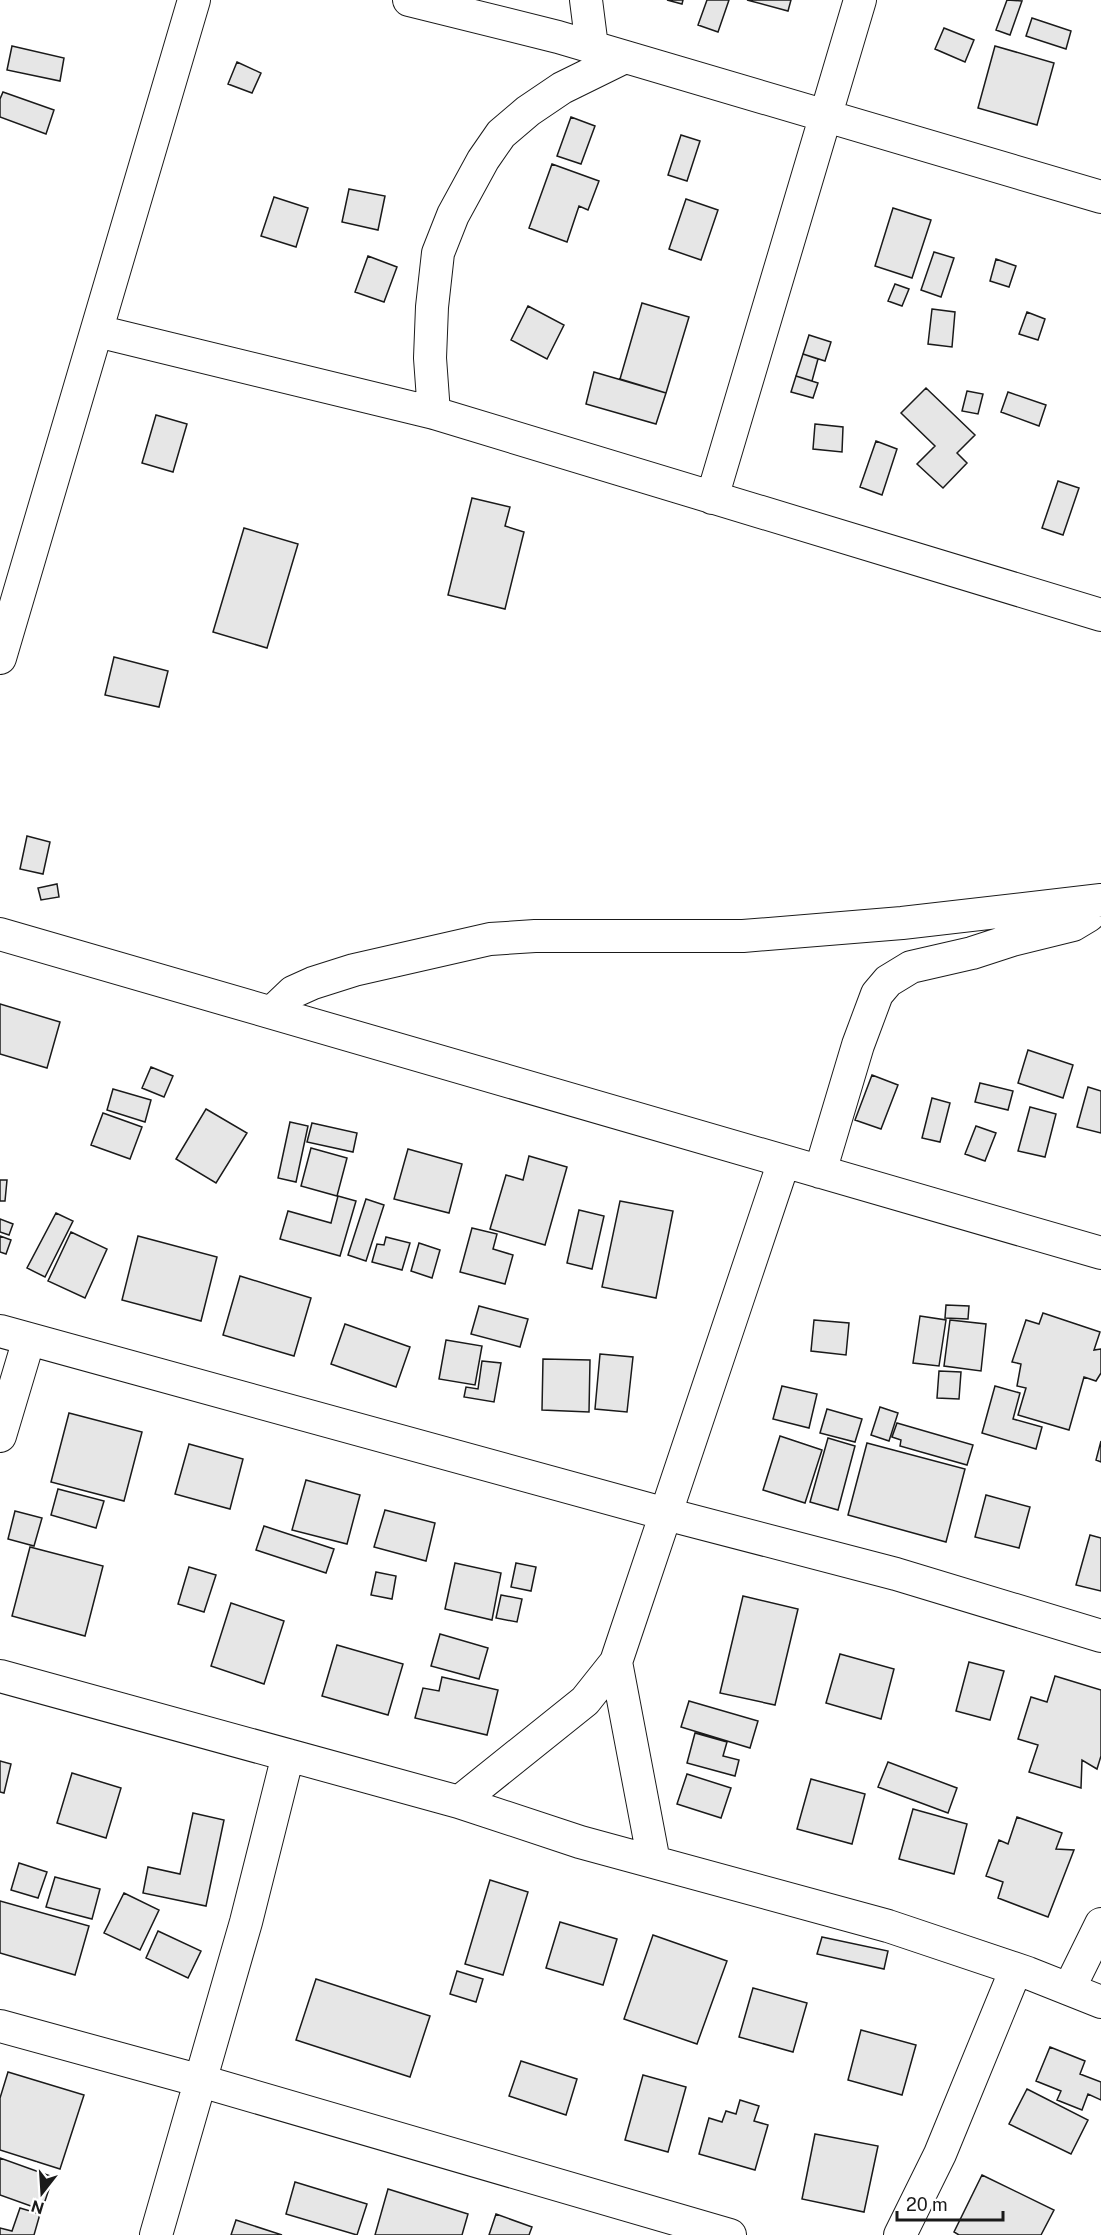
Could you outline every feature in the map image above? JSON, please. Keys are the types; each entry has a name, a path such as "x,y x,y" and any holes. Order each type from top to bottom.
{"street":[{"path":"0,658 194,0"},
{"path":"409,0 592,47 1101,196"},
{"path":"586,0 592,47"},
{"path":"712,498 860,0"},
{"path":"434,413 430,358 432,307 438,253 453,215 483,160 501,134 528,111 562,88 625,57"},
{"path":"97,331 434,413 1101,615"},
{"path":"272,1012 293,992 313,983 354,970 490,939 547,936 743,936 903,923 1101,902"},
{"path":"820,1172 858,1045 877,994 888,981 911,967 1073,925 1088,916 1101,902"},
{"path":"0,934 1101,1253"},
{"path":"459,1802 585,1701 616,1662 784,1161"},
{"path":"0,1436 15,1335 666,1514 896,1574 1101,1636"},
{"path":"616,1662 654,1862"},
{"path":"0,1676 459,1802 580,1842 888,1926 1016,1969 1101,2002"},
{"path":"156,2235 246,1922 288,1755"},
{"path":"1069,1989 1101,1924"},
{"path":"900,2235 940,2154 1016,1969"},
{"path":"0,2026 201,2081 730,2235"}],"building":[{"path":"667,0 683,0 682,4"},
{"path":"707,0 729,0 718,32 698,25"},
{"path":"747,0 791,0 788,11"},
{"path":"1007,0 1022,1 1010,35 996,30"},
{"path":"1032,18 1071,31 1066,49 1026,36"},
{"path":"944,28 974,40 965,62 935,49"},
{"path":"12,46 64,58 60,81 7,70"},
{"path":"995,46 1054,63 1037,125 978,108"},
{"path":"237,62 261,73 252,93 228,84"},
{"path":"3,92 54,110 46,134 0,117 0,99"},
{"path":"571,117 595,126 581,164 557,156"},
{"path":"681,135 700,141 687,181 668,175"},
{"path":"552,164 599,181 588,210 579,206 567,242 529,228"},
{"path":"349,189 385,196 378,230 342,222"},
{"path":"274,197 308,208 296,247 261,236"},
{"path":"686,199 718,210 701,260 669,249"},
{"path":"893,208 931,220 912,278 875,266"},
{"path":"934,252 954,258 941,297 921,290"},
{"path":"368,256 397,267 384,302 355,292"},
{"path":"996,259 1016,266 1009,287 990,281"},
{"path":"895,284 909,289 902,306 888,301"},
{"path":"642,303 689,317 666,393 620,379"},
{"path":"528,306 564,325 547,359 511,340"},
{"path":"932,309 955,312 952,347 928,344"},
{"path":"1027,312 1045,319 1038,340 1019,334"},
{"path":"809,335 831,342 825,361 803,354"},
{"path":"803,354 818,359 812,381 796,376"},
{"path":"594,372 666,393 656,424 586,404"},
{"path":"796,376 818,383 813,398 791,392"},
{"path":"926,388 975,435 957,453 967,463 943,488 917,464 935,446 901,413"},
{"path":"967,391 983,394 978,414 962,411"},
{"path":"1008,392 1046,405 1039,426 1001,412"},
{"path":"156,415 187,424 173,472 142,463"},
{"path":"815,424 843,427 842,452 813,449"},
{"path":"876,441 897,449 882,495 860,487"},
{"path":"1058,481 1079,488 1063,535 1042,528"},
{"path":"472,498 510,507 505,526 524,532 505,609 448,595"},
{"path":"244,528 298,544 267,648 213,632"},
{"path":"114,657 168,671 159,707 105,695"},
{"path":"27,836 50,842 43,874 20,869"},
{"path":"57,884 59,897 41,900 38,888"},
{"path":"0,1004 60,1022 47,1068 0,1054"},
{"path":"1028,1050 1073,1065 1063,1098 1018,1083"},
{"path":"151,1067 173,1076 164,1097 142,1088"},
{"path":"872,1075 898,1085 881,1129 855,1120"},
{"path":"980,1083 1013,1091 1008,1110 975,1102"},
{"path":"1088,1087 1101,1091 1101,1133 1077,1127"},
{"path":"113,1089 151,1100 145,1122 107,1110"},
{"path":"932,1098 950,1103 940,1142 922,1138"},
{"path":"1030,1107 1056,1114 1045,1157 1018,1151"},
{"path":"206,1109 247,1133 216,1183 176,1159"},
{"path":"103,1113 142,1127 130,1159 91,1145"},
{"path":"290,1122 308,1126 296,1182 278,1178"},
{"path":"312,1123 357,1133 353,1152 307,1142"},
{"path":"976,1126 996,1133 985,1161 965,1154"},
{"path":"311,1148 347,1158 337,1196 301,1186"},
{"path":"408,1149 462,1164 449,1213 394,1199"},
{"path":"529,1156 567,1167 545,1245 490,1229 506,1175 523,1180"},
{"path":"0,1180 7,1180 5,1201 0,1201"},
{"path":"338,1196 356,1201 340,1256 280,1239 288,1211 331,1223"},
{"path":"366,1199 384,1205 366,1261 348,1255"},
{"path":"620,1201 673,1211 656,1298 602,1287"},
{"path":"579,1210 604,1216 592,1269 567,1263"},
{"path":"56,1213 73,1221 45,1277 27,1268"},
{"path":"0,1219 13,1224 9,1235 0,1232"},
{"path":"472,1228 497,1234 493,1249 513,1255 505,1284 460,1272"},
{"path":"71,1232 107,1249 85,1298 48,1281"},
{"path":"0,1236 11,1240 6,1254 0,1252"},
{"path":"138,1236 217,1257 201,1321 122,1300"},
{"path":"386,1237 410,1243 402,1270 372,1262 377,1244 384,1245"},
{"path":"419,1243 440,1250 432,1278 411,1271"},
{"path":"240,1276 311,1298 294,1356 223,1335"},
{"path":"946,1305 969,1306 968,1319 945,1318"},
{"path":"479,1306 528,1319 520,1347 471,1334"},
{"path":"1043,1313 1100,1332 1094,1350 1101,1349 1101,1373 1096,1381 1084,1377 1069,1430 1018,1415 1026,1388 1017,1386 1021,1364 1012,1362 1026,1320 1039,1324"},
{"path":"920,1316 946,1320 939,1366 913,1363"},
{"path":"814,1320 849,1323 846,1355 811,1351"},
{"path":"950,1320 986,1324 981,1371 944,1366"},
{"path":"345,1324 410,1347 396,1387 331,1364"},
{"path":"446,1340 482,1346 475,1385 439,1379"},
{"path":"600,1354 633,1357 627,1412 595,1409"},
{"path":"543,1359 590,1360 589,1412 542,1410"},
{"path":"482,1361 501,1363 494,1402 464,1397 466,1387 478,1389"},
{"path":"939,1371 961,1372 959,1399 937,1398"},
{"path":"782,1386 817,1394 809,1428 773,1419"},
{"path":"995,1386 1020,1393 1013,1419 1042,1427 1036,1449 982,1433"},
{"path":"880,1407 898,1413 889,1441 871,1435"},
{"path":"827,1409 862,1419 855,1442 820,1433"},
{"path":"69,1413 142,1432 124,1501 51,1482"},
{"path":"897,1423 973,1445 967,1465 900,1446 901,1440 892,1437"},
{"path":"780,1436 822,1450 805,1503 763,1490"},
{"path":"828,1438 855,1446 838,1510 810,1502"},
{"path":"1101,1441 1101,1462 1096,1460"},
{"path":"867,1443 965,1469 946,1542 848,1515"},
{"path":"189,1444 243,1459 230,1509 175,1494"},
{"path":"306,1480 360,1495 347,1544 292,1530"},
{"path":"58,1489 104,1501 96,1528 51,1515"},
{"path":"986,1495 1030,1507 1019,1548 975,1537"},
{"path":"385,1510 435,1523 426,1561 374,1547"},
{"path":"15,1511 42,1518 34,1546 8,1539"},
{"path":"264,1526 334,1549 326,1573 256,1550"},
{"path":"1090,1535 1101,1538 1101,1591 1076,1585"},
{"path":"30,1547 103,1566 85,1636 12,1616"},
{"path":"455,1563 501,1573 492,1620 445,1609"},
{"path":"516,1563 536,1567 531,1591 511,1587"},
{"path":"189,1567 216,1575 204,1612 178,1604"},
{"path":"376,1572 396,1576 392,1599 371,1595"},
{"path":"501,1595 522,1599 517,1622 496,1618"},
{"path":"743,1596 798,1609 775,1705 720,1693"},
{"path":"231,1603 284,1621 264,1684 211,1666"},
{"path":"440,1634 488,1648 479,1679 431,1666"},
{"path":"337,1645 403,1664 388,1715 322,1696"},
{"path":"840,1654 894,1669 881,1719 826,1703"},
{"path":"969,1662 1004,1671 990,1720 956,1711"},
{"path":"1055,1676 1101,1690 1101,1756 1097,1769 1082,1760 1081,1788 1029,1772 1038,1745 1018,1739 1031,1697 1047,1702"},
{"path":"442,1677 498,1690 487,1735 415,1718 423,1688 439,1691"},
{"path":"689,1701 758,1721 750,1748 681,1727"},
{"path":"695,1733 727,1742 723,1756 739,1760 735,1776 687,1763"},
{"path":"0,1761 11,1764 4,1793 0,1792"},
{"path":"888,1762 957,1788 948,1813 878,1787"},
{"path":"72,1773 121,1788 106,1838 57,1823"},
{"path":"687,1774 731,1788 721,1818 677,1804"},
{"path":"811,1779 865,1794 852,1844 797,1829"},
{"path":"913,1809 967,1824 954,1874 899,1859"},
{"path":"193,1813 224,1820 206,1906 143,1893 148,1867 180,1874"},
{"path":"1017,1817 1062,1833 1056,1849 1074,1850 1048,1917 998,1898 1003,1882 986,1876 999,1840 1008,1844"},
{"path":"19,1863 47,1872 38,1898 11,1890"},
{"path":"55,1877 100,1889 92,1919 46,1907"},
{"path":"490,1880 528,1892 503,1975 465,1964"},
{"path":"124,1893 159,1910 140,1950 104,1933"},
{"path":"0,1901 89,1926 75,1975 0,1953"},
{"path":"560,1922 617,1939 603,1985 546,1968"},
{"path":"158,1931 201,1951 188,1978 146,1958"},
{"path":"653,1935 727,1961 697,2044 624,2019"},
{"path":"822,1937 888,1951 884,1969 817,1954"},
{"path":"457,1971 483,1979 476,2002 450,1994"},
{"path":"316,1979 430,2016 410,2077 296,2040"},
{"path":"753,1988 807,2003 793,2052 739,2037"},
{"path":"861,2030 916,2045 902,2095 848,2080"},
{"path":"1050,2047 1085,2061 1080,2074 1101,2082 1101,2100 1088,2094 1082,2110 1057,2100 1061,2091 1036,2081"},
{"path":"521,2061 577,2079 566,2115 509,2096"},
{"path":"8,2072 84,2095 60,2169 0,2150 0,2098"},
{"path":"643,2075 686,2087 668,2152 625,2140"},
{"path":"1027,2089 1088,2120 1071,2154 1009,2124"},
{"path":"740,2100 759,2106 754,2121 768,2125 755,2170 699,2154 709,2118 722,2122 726,2111 736,2114"},
{"path":"815,2134 878,2146 864,2212 802,2199"},
{"path":"0,2158 53,2177 42,2210 0,2195"},
{"path":"982,2175 1054,2210 1041,2235 959,2235 954,2232"},
{"path":"295,2182 367,2204 357,2235 286,2214"},
{"path":"388,2189 468,2214 462,2235 375,2235"},
{"path":"20,2208 40,2214 34,2235 0,2235 0,2228 12,2231"},
{"path":"496,2214 532,2227 529,2235 489,2235"},
{"path":"236,2220 282,2235 231,2235"}]}
